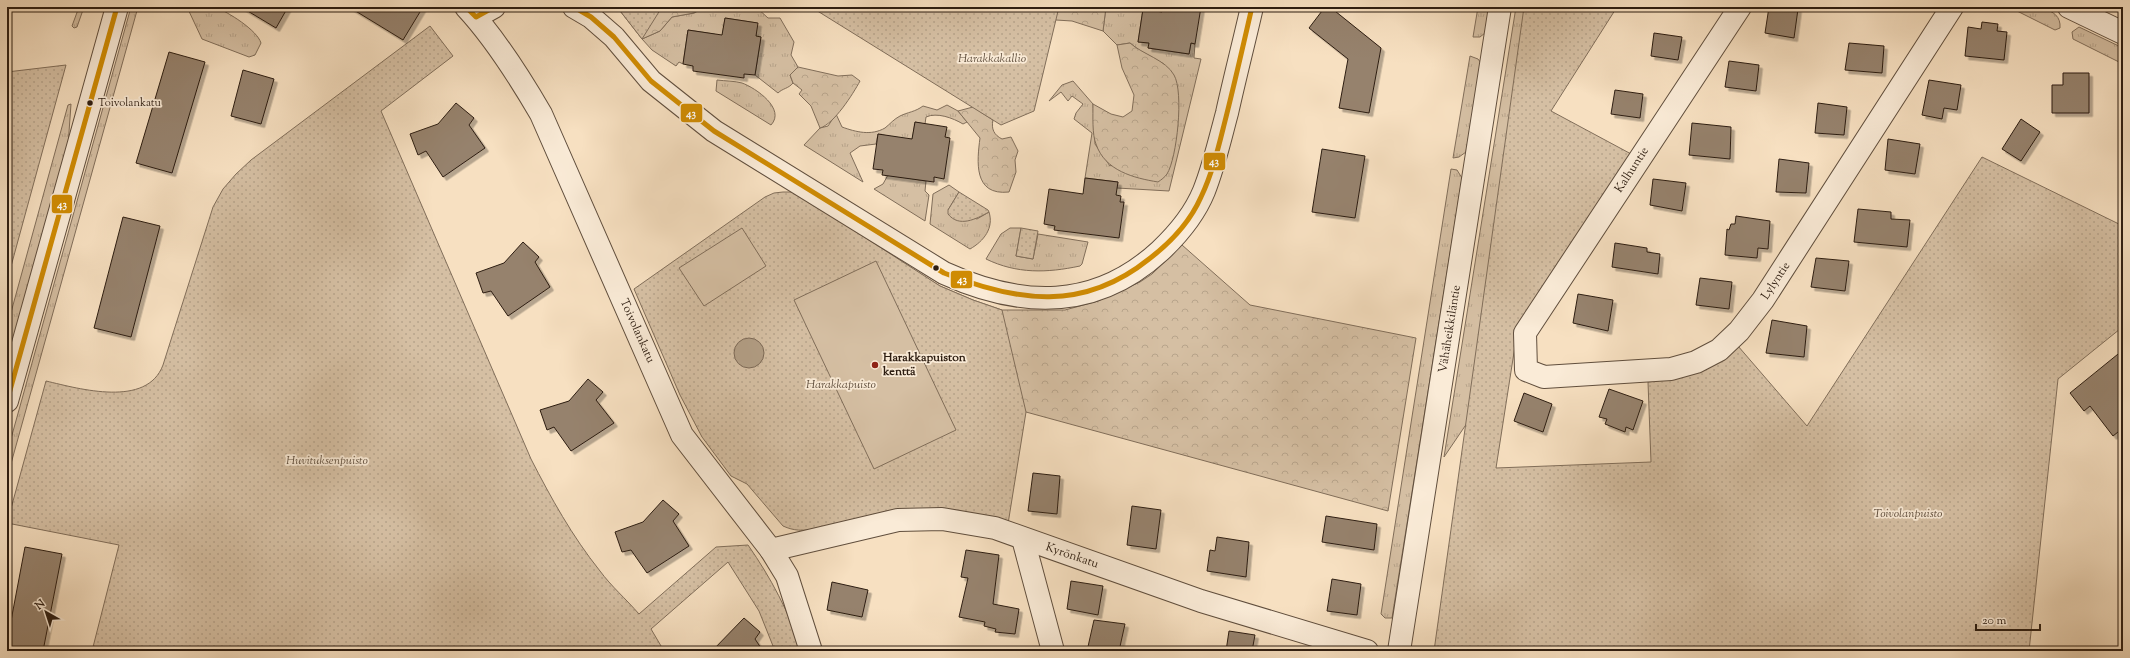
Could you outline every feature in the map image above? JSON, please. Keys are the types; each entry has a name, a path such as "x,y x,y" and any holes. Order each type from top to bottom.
{"street":[{"path":"7,401 117,7"},
{"path":"574,7 591,17 614,37 651,80 714,131 944,273 986,290 1009,295 1058,299 1078,297 1101,290 1134,272 1166,245 1192,211 1203,192 1217,153 1252,7"},
{"name":"Vähäheikkiläntie","path":"1399,651 1500,7"},
{"name":"Kalhuntie","path":"1525,333 1740,7"},
{"name":"Lylyntie","path":"1525,333 1526,370 1544,377 1671,369 1696,362 1719,350 1739,331 1760,305 1952,7"},
{"path":"2069,7 2123,33"},
{"name":"Toivolankatu","path":"479,10 541,114 682,435 771,550 787,576 811,651"},
{"name":"Kyrönkatu","path":"771,550 898,520 942,519 995,528 1201,601 1368,651"},
{"path":"1023,539 1053,651"}],"green space":[{"path":"212,6 241,22 254,33 261,43 255,55 249,57 202,39 187,7"},
{"path":"79,7 84,7 77,27 74,28 72,26"},
{"path":"131,7 138,7 7,478 7,453"},
{"path":"617,7 705,7 694,13 672,17 660,31 642,39"},
{"path":"617,7 662,7 642,39"},
{"path":"705,7 756,7 768,18 780,18 794,42 791,55 798,67 790,75 793,83 778,93 755,75 761,37 756,36 757,23 725,18 722,37 714,34 688,30 683,64 679,62 676,66 652,50 642,39 660,31 672,17 694,13"},
{"name":"Harakkakallio","path":"811,7 1059,7 1034,111 1001,125"},
{"path":"1048,7 1106,7 1103,31 1072,21 1056,20"},
{"path":"1106,7 1163,7 1162,12 1143,9 1138,42 1149,43 1148,48 1189,54 1191,43 1195,44 1194,58 1201,59 1169,191 1117,188 1118,182 1085,178 1092,133 1074,119 1076,113 1083,104 1072,96 1068,101 1061,92 1049,101 1062,85 1073,81 1093,104 1095,144 1110,166 1164,64 1139,50 1130,43 1117,45 1103,31"},
{"path":"1478,7 1489,7 1485,33 1480,37 1473,37"},
{"path":"1516,7 1532,7 1518,344 1508,368 1480,404 1444,457"},
{"name":"Toivolanpuisto","path":"1524,7 1617,7 1551,111 1633,155 1517,333 1496,468 1651,462 1648,382 1671,379 1738,346 1807,426 1982,157 2123,226 2123,331 2120,329 2058,379 2029,651 1434,651"},
{"path":"2013,7 2027,7 2050,11 2056,15 2059,20 2060,28 2055,30 2015,10"},
{"name":"Huvituksenpuisto","path":"430,26 453,56 381,111 531,459 562,516 604,577 639,614 716,547 748,545 779,596 802,651 775,651 759,611 728,562 651,629 664,651 92,651 119,545 7,523 46,381 76,388 111,392 128,391 143,387 155,378 163,365 213,207 223,189 251,160"},
{"path":"2079,27 2123,48 2123,64 2073,39 2072,32"},
{"path":"1130,43 1165,65 1174,75 1177,83 1179,110 1174,154 1167,174 1158,182 1121,172 1113,167 1100,153 1094,136 1093,104 1111,114 1123,117 1132,111 1134,95 1122,68 1117,45"},
{"path":"1470,56 1478,59 1481,63 1466,152 1459,157 1453,158"},
{"path":"66,65 7,281 7,72"},
{"path":"798,67 838,76 852,75 860,81 848,101 837,115 820,128 811,106 799,94 802,90 793,83 790,75"},
{"path":"717,80 742,83 755,89 761,94 772,106 775,112 775,119 771,125 716,91"},
{"path":"71,104 68,146 7,366 7,327 68,105"},
{"path":"947,105 958,111 967,122 963,124 940,115 926,117 925,124 915,122 912,141 878,134 876,144 860,146 850,153 863,182 804,145 820,128 828,126 836,114 842,127 858,132 869,133 885,128 898,117 917,110 923,106 937,110"},
{"path":"973,107 993,120 992,126 997,136 1002,139 1011,137 1018,151 1015,160 1016,172 1009,192 997,192 983,183 978,166 980,138 958,111"},
{"path":"1451,169 1457,170 1462,178 1392,618 1385,618 1381,614"},
{"path":"888,175 926,181 925,191 929,195 925,221 874,189 883,184"},
{"path":"949,185 959,192 948,210 977,219 989,212 990,223 987,234 980,242 970,249 930,224 933,194"},
{"name":"Harakkapuisto","path":"793,192 801,196 940,286 1002,310 1026,412 1008,524 815,533 814,529 791,529 783,526 747,484 731,476 702,437 680,395 634,289 765,197 774,193"},
{"path":"959,192 989,212 968,221 957,221 952,218 948,214 948,210"},
{"path":"742,228 766,266 704,306 679,268"},
{"path":"1010,228 1021,228 1016,256 1033,259 1038,234 1088,242 1082,264 1080,266 1056,270 1032,271 1009,267 986,259 1001,234"},
{"path":"1021,228 1038,231 1033,259 1016,256"},
{"path":"1182,245 1250,305 1416,338 1388,511 1026,412 1012,417 890,255 940,286 1002,310 1065,310 1098,301 1140,282 1152,274"},
{"name":"Harakkapuiston kenttä","path":"876,261 956,430 874,469 794,300"}],"shaded area":[{"path":"749,338 760,342 764,353 760,364 749,368 738,364 734,353 738,342"}],"building":[{"path":"241,7 288,7 276,28"},
{"path":"349,7 423,7 403,40"},
{"path":"1163,7 1201,7 1195,44 1191,43 1189,54 1148,48 1149,43 1138,42 1143,9 1162,12"},
{"path":"1325,7 1330,7 1381,48 1369,113 1339,108 1348,59 1309,28"},
{"path":"1769,7 1798,9 1794,38 1765,33"},
{"path":"725,18 758,23 756,36 761,37 755,75 744,74 744,78 693,71 693,66 683,64 688,30 722,35"},
{"path":"1982,22 1998,24 1997,31 2007,32 2004,60 1965,56 1968,27 1981,29"},
{"path":"1654,33 1682,37 1678,60 1651,56"},
{"path":"1849,43 1884,46 1882,73 1845,70"},
{"path":"169,52 205,62 172,173 136,163"},
{"path":"1729,61 1759,65 1756,91 1725,87"},
{"path":"243,70 274,79 261,124 231,116"},
{"path":"2063,73 2089,73 2089,113 2052,113 2052,85 2063,85"},
{"path":"1929,80 1961,85 1957,110 1944,108 1942,119 1922,115"},
{"path":"1615,90 1643,94 1640,118 1611,114"},
{"path":"456,103 474,118 469,125 485,148 443,177 426,151 418,155 410,134 438,124"},
{"path":"1818,103 1847,107 1844,135 1815,133"},
{"path":"2021,119 2040,132 2021,161 2002,149"},
{"path":"915,122 947,127 945,137 950,138 944,179 934,177 934,182 882,175 883,170 873,169 878,134 912,139"},
{"path":"1692,123 1731,127 1730,159 1689,155"},
{"path":"1888,139 1920,144 1915,174 1885,170"},
{"path":"1322,149 1365,156 1355,218 1312,212"},
{"path":"1779,159 1809,163 1806,193 1776,192"},
{"path":"1085,178 1118,182 1116,195 1121,196 1120,202 1124,202 1119,238 1054,230 1055,226 1044,224 1049,189 1083,194"},
{"path":"1653,179 1686,183 1682,211 1650,205"},
{"path":"1858,209 1891,212 1891,219 1910,220 1907,247 1854,242"},
{"path":"1736,216 1770,221 1768,249 1758,248 1757,258 1725,255 1727,229 1729,230 1731,224 1735,224"},
{"path":"123,217 160,226 131,337 94,328"},
{"path":"523,242 539,257 535,262 550,287 508,316 491,291 483,293 476,273 504,263"},
{"path":"1615,243 1647,248 1647,252 1660,254 1658,274 1612,267"},
{"path":"1816,258 1849,261 1845,291 1811,287"},
{"path":"1700,278 1732,282 1729,309 1696,305"},
{"path":"1578,294 1613,300 1608,331 1573,323"},
{"path":"1772,320 1807,326 1804,357 1766,353"},
{"path":"2123,350 2123,428 2113,436 2090,406 2084,411 2070,393"},
{"path":"588,379 603,392 596,400 614,423 571,451 554,427 547,430 540,410 569,401"},
{"path":"1609,389 1643,401 1633,430 1626,427 1625,432 1605,424 1607,419 1599,417"},
{"path":"1524,393 1552,404 1543,432 1514,421"},
{"path":"1033,473 1060,476 1057,514 1028,511"},
{"path":"663,500 679,514 673,521 689,546 647,573 631,550 622,552 615,532 643,522"},
{"path":"1132,506 1161,510 1156,549 1127,545"},
{"path":"1326,516 1377,524 1374,550 1322,542"},
{"path":"1217,537 1249,542 1246,577 1207,571 1210,550 1215,551"},
{"path":"25,547 62,554 43,651 7,651 7,642"},
{"path":"966,550 999,555 993,604 1019,609 1015,634 995,632 996,629 984,626 985,622 959,617 968,578 961,577"},
{"path":"1332,579 1361,584 1357,615 1327,611"},
{"path":"1071,581 1103,586 1098,615 1067,609"},
{"path":"832,582 868,590 862,617 827,610"},
{"path":"744,618 760,632 755,639 763,651 712,651"},
{"path":"1094,620 1125,624 1119,651 1087,651"},
{"path":"1229,631 1255,635 1252,651 1226,651"}],"transit line":[{"name":"43","path":"7,401 117,7"},
{"name":"43","path":"466,7 476,17 494,7"},
{"name":"43","path":"574,7 591,17 614,37 651,81 714,131 944,273 971,283 998,290 1024,295 1049,297 1074,294 1099,288 1124,276 1149,259 1164,246 1179,231 1191,215 1205,188 1214,161 1252,7"}],"place":[{"name":"Toivolankatu","path":"90,103"},
{"name":"Harakkapuiston kenttä","path":"875,365"}]}
